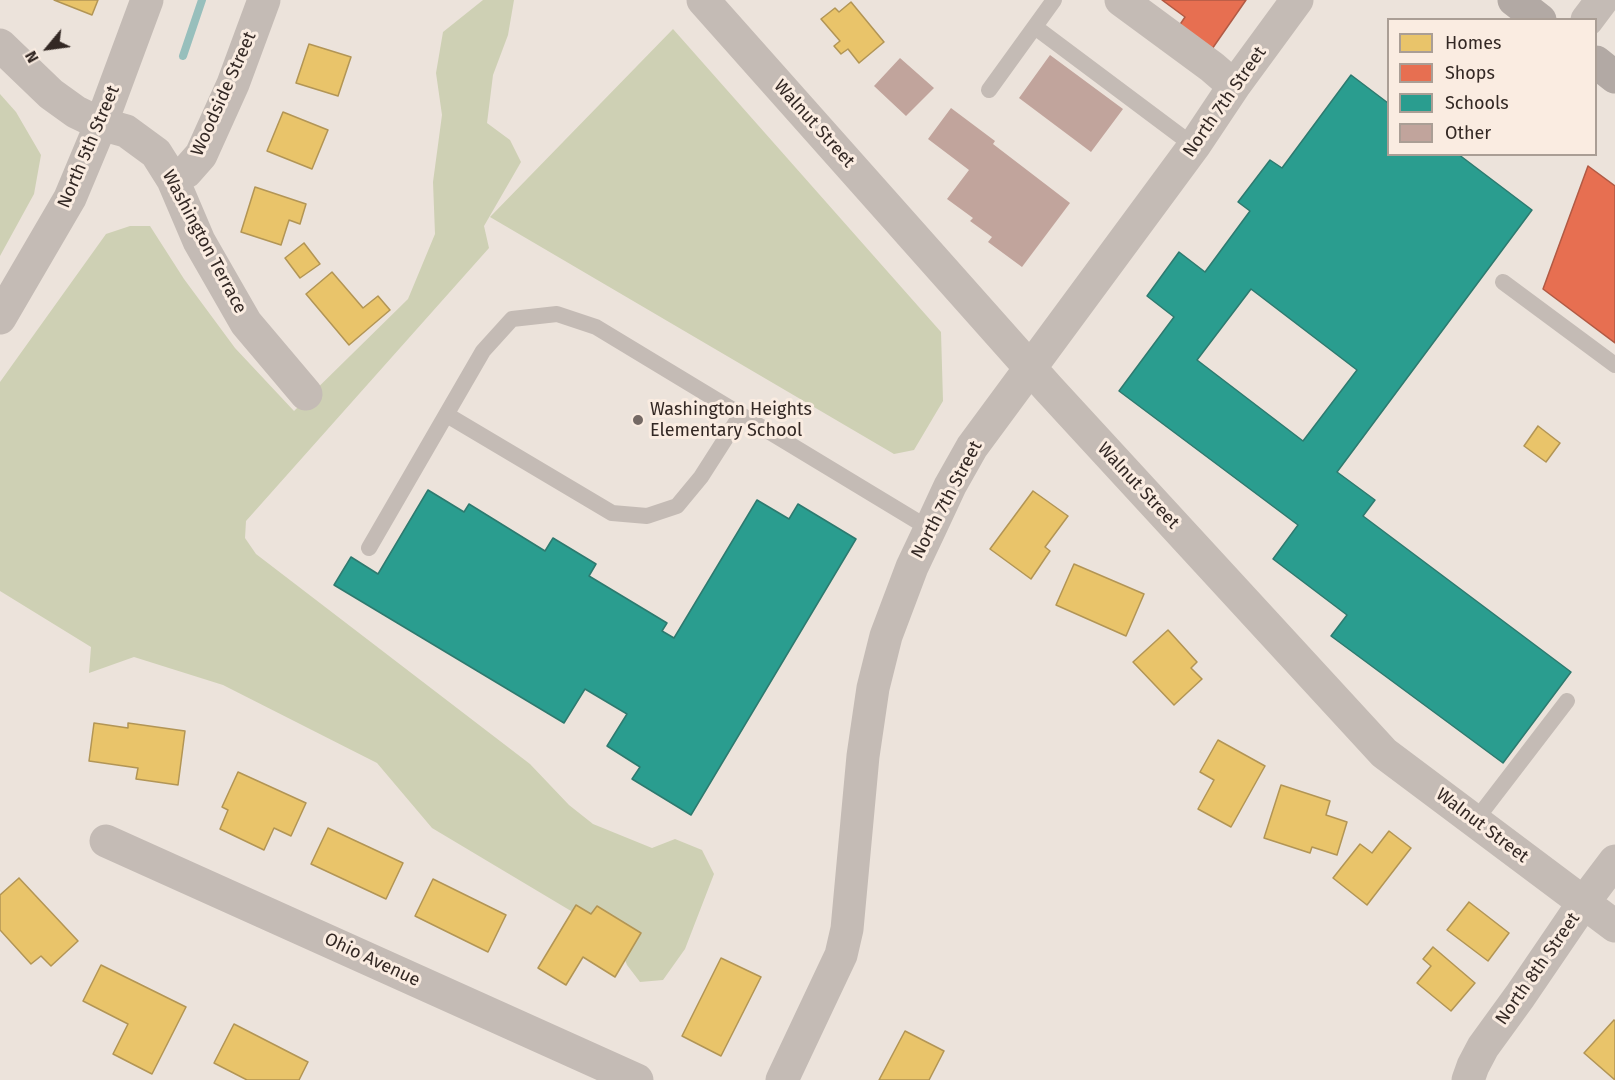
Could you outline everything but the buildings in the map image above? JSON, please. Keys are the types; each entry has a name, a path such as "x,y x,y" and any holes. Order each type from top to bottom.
{"main road":[{"path":"1514,0 1537,18"},
{"path":"1597,63 1615,77"}],"street":[{"name":"North 5th Street","path":"0,318 70,198 101,124 147,0"},
{"name":"Woodside Street","path":"173,180 186,172 201,155 233,84 264,0"},
{"name":"Walnut Street","path":"703,0 1030,367 1384,753 1615,926"},
{"path":"1121,0 1234,86"},
{"name":"North 7th Street","path":"782,1080 841,955 847,929 863,756 873,688 886,636 912,567 950,486 972,447 1194,146 1234,86 1297,0"},
{"path":"1588,18 1602,0"},
{"name":"Washington Terrace","path":"0,45 51,94 76,112 101,124 126,131 156,153 173,180 199,241 246,323 306,394"},
{"name":"Ohio Avenue","path":"105,841 637,1080"},
{"name":"North 8th Street","path":"1468,1080 1483,1047 1615,861"}],"lane":[{"path":"990,90 1054,0"},
{"path":"1035,27 1194,146"},
{"path":"1503,282 1615,365"},
{"path":"369,548 483,351 512,319 557,314 596,327 930,529"},
{"path":"447,415 612,513 647,516 677,506 701,477 740,416"},
{"path":"1475,821 1567,701"}],"green space":[{"path":"483,0 514,0 508,35 493,75 487,123 510,140 521,162 484,226 489,248 246,521 245,538 256,554 530,764 569,805 593,824 652,848 675,839 702,850 714,874 685,949 663,980 640,982 627,965 616,938 594,919 571,911 432,828 377,763 223,685 134,657 89,673 91,647 0,591 0,382 106,234 130,226 150,226 184,279 235,348 294,411 408,299 435,234 433,182 442,115 436,73 443,32"},
{"path":"673,29 941,332 943,401 914,450 894,454 490,217"},
{"path":"0,94 16,112 41,155 34,194 0,256"}],"waterway":[{"path":"183,56 202,0"}],"place":[{"name":"Washington Heights Elementary School","path":"638,420"}]}
